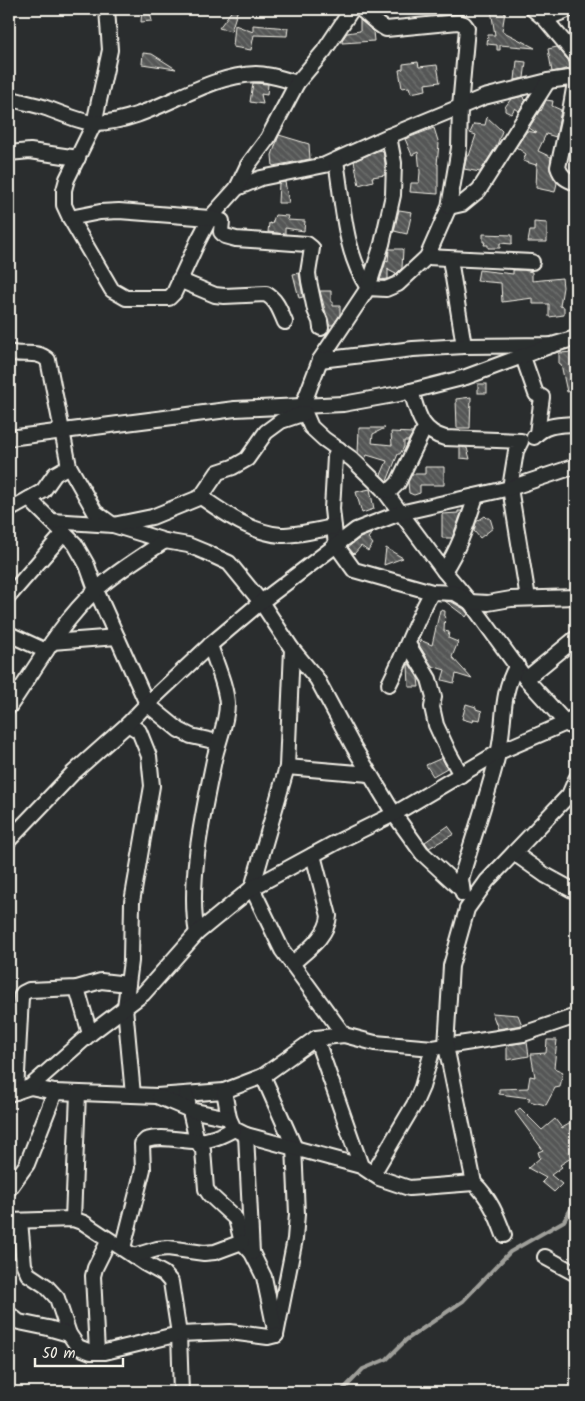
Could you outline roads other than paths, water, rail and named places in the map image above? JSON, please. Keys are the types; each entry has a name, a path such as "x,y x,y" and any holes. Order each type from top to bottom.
{"street":[{"path":"108,9 110,50 94,124 64,190 64,205 112,290 119,296 126,298 170,298 174,293 210,218 237,188 248,165 268,138 296,82 324,51 352,9"},
{"path":"360,9 372,17 378,25 386,29 458,22 468,28 460,107 459,148 449,207 427,257 398,284 386,289 368,288"},
{"path":"532,9 551,14 570,9"},
{"path":"551,14 576,56"},
{"path":"9,98 94,124 120,120 143,113 214,83 239,77 256,74 296,82"},
{"path":"237,188 261,178 313,168 336,160 484,97 548,81 576,77 558,168 560,174 576,183"},
{"path":"449,207 462,204 479,190 548,81"},
{"path":"128,984 101,981 77,988 29,990 22,993 12,1093 30,1087 90,1034 142,994 196,933 252,888 394,814 499,752 573,723 526,679 384,489 352,458 324,439 311,427 304,409 320,360 368,288 382,244 393,195 394,163 389,136"},
{"path":"9,154 30,150 78,158"},
{"path":"336,160 350,248 360,275 368,288"},
{"path":"70,218 100,212 119,211 210,218 222,222 221,232 225,236 236,239 308,244 312,248 308,273 309,281 321,328"},
{"path":"427,257 532,262"},
{"path":"450,259 464,346"},
{"path":"179,280 224,296 266,294 276,303 285,322"},
{"path":"9,438 235,409 304,409 343,404 411,391 466,376 576,338"},
{"path":"320,360 413,349 464,346 552,345"},
{"path":"9,352 16,354 36,353 43,355 48,360 69,466 95,512 113,525 152,517 201,497 218,472 233,467 247,459 266,432 281,421 304,409"},
{"path":"411,391 420,419 426,428 435,435 445,438 521,441 534,437 537,432 542,396 536,394 523,357"},
{"path":"537,432 550,426 576,424"},
{"path":"384,489 390,491 398,483 426,428"},
{"path":"521,441 516,450 510,488 528,598"},
{"path":"339,449 335,457 332,509 336,545 354,570 432,592 455,592 470,602 488,604 511,598 576,597"},
{"path":"9,510 43,491 56,474 69,466"},
{"path":"9,840 73,773 210,646 261,602 356,530 400,512 510,488 576,466"},
{"path":"444,571 456,554 476,496"},
{"path":"201,497 236,519 263,532 290,534 334,526"},
{"path":"29,499 75,544 87,565 96,590 147,704 179,730 191,736 218,742"},
{"path":"52,521 113,525 165,541 188,545 229,564 261,602 292,648 316,679 369,774 394,814 422,853 461,889"},
{"path":"9,596 64,533"},
{"path":"9,708 49,646 96,590 126,566 165,541"},
{"path":"389,684 420,613 432,592"},
{"path":"9,634 49,646 117,637"},
{"path":"526,679 576,638"},
{"path":"408,644 429,679 434,697 432,707 436,725 461,775"},
{"path":"196,933 193,916 199,845 218,742 225,722 227,703 223,684 210,646"},
{"path":"292,648 287,767 252,888 282,950 344,1035"},
{"path":"468,909 461,889 461,878 499,752 505,698 509,679 517,665"},
{"path":"128,724 139,731 149,756 152,786 132,902 131,961 125,1007 133,1095"},
{"path":"287,767 369,774"},
{"path":"373,1174 415,1103 440,1047 451,966 468,909 487,881 569,795 576,779"},
{"path":"514,853 545,876 576,892"},
{"path":"292,964 322,936 328,925 329,916 313,855"},
{"path":"77,988 90,1034"},
{"path":"30,1087 55,1092 157,1096 224,1092 264,1076 316,1038 344,1035 375,1043 440,1047 523,1034 576,1016"},
{"path":"316,1038 361,1166"},
{"path":"440,1047 474,1183 482,1191 497,1215 504,1236"},
{"path":"264,1076 294,1146 297,1214 295,1239 276,1335"},
{"path":"9,1190 27,1164 55,1092"},
{"path":"224,1092 237,1127 252,1253"},
{"path":"73,1219 78,1093"},
{"path":"186,1094 197,1141 203,1150 206,1189 236,1219 242,1242 252,1253 264,1277 276,1335"},
{"path":"157,1096 237,1127 361,1166 379,1178 409,1188 474,1183"},
{"path":"128,1252 143,1169 142,1144 150,1138 169,1137 197,1141 218,1137 237,1127"},
{"path":"181,1392 179,1334 171,1282 164,1274 84,1223 73,1219 14,1221 24,1265 28,1274 46,1286 57,1298 69,1334 78,1347 91,1352 105,1352 179,1334 230,1332 268,1338 276,1335"},
{"path":"96,1352 93,1276 109,1240"},
{"path":"128,1252 168,1248 204,1253 215,1252 242,1242"},
{"path":"545,1256 576,1274"},
{"path":"9,1314 20,1322 69,1334"}],"waterway":[{"path":"341,1392 363,1369 387,1359 406,1340 463,1301 510,1252 564,1221 576,1200"}]}
